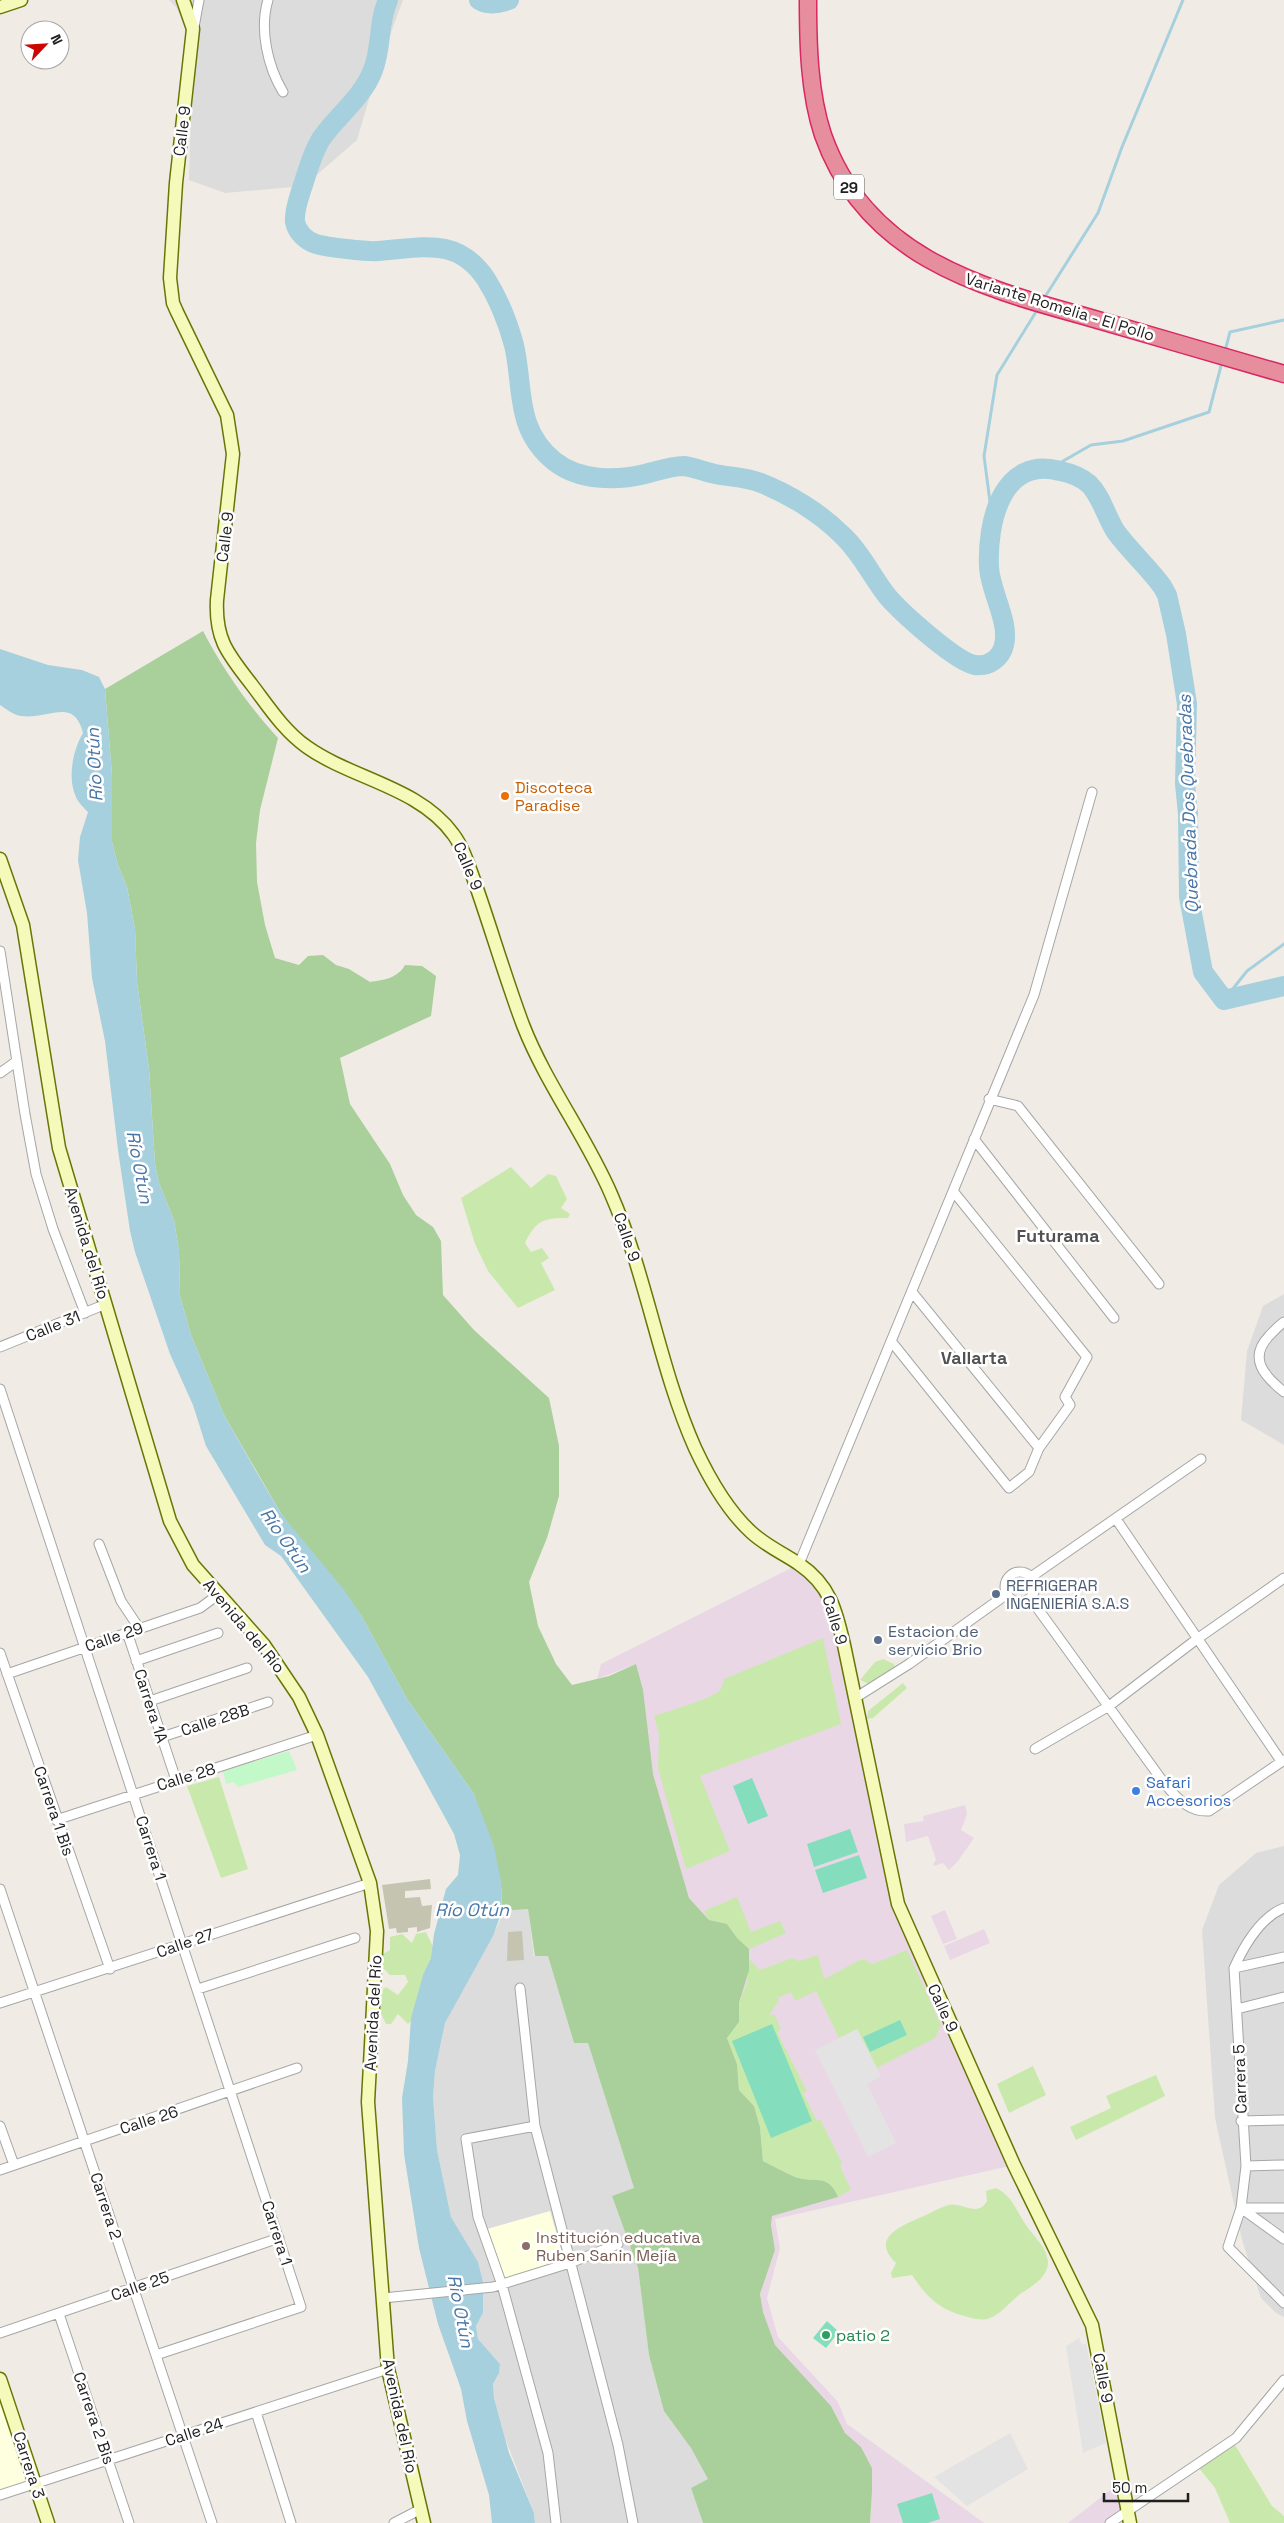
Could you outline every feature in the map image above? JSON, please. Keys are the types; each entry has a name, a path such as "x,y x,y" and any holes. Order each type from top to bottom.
{"highway":[{"name":"Variante Romelia - El Pollo","path":"808,0 811,68 823,134 834,160 856,198 889,233 910,249 964,278 1007,294 1284,374"}],"main road":[{"path":"0,7 21,0"},
{"path":"183,0 193,29"},
{"name":"Calle 9","path":"193,29 176,183 170,278 176,312 227,414 234,454 216,609 217,626 225,650 278,718 306,746 335,763 409,798 430,811 454,834 468,863 515,1003 532,1045 612,1195 648,1299 678,1405 701,1460 726,1502 751,1532 764,1543 799,1564 819,1580 830,1599 840,1630 898,1904 1014,2164 1092,2325 1130,2523"},
{"name":"Avenida del Río","path":"0,859 23,925 59,1148 81,1228 106,1304 170,1521 193,1565 281,1668 299,1697 317,1735 370,1882 377,1931 368,2102 388,2370 424,2523"},
{"name":"Carrera 3","path":"0,2379 48,2523"}],"street":[{"name":"Calle 9","path":"193,29 199,0"},
{"path":"268,0 265,8 268,54 272,72 284,92"},
{"path":"799,1564 1034,995 1092,792"},
{"path":"0,951 36,1174 53,1229 85,1313"},
{"path":"0,1072 17,1062"},
{"path":"990,1099 1018,1106 1159,1284"},
{"path":"974,1139 1114,1318"},
{"path":"892,1341 1009,1488 1029,1472 1039,1448 1070,1405 1066,1397 1087,1357 953,1191"},
{"path":"912,1292 1039,1448"},
{"name":"Calle 31","path":"0,1347 106,1304"},
{"path":"1284,1322 1261,1346 1258,1360 1264,1372 1284,1392"},
{"name":"Carrera 1","path":"0,1388 301,2307 156,2355"},
{"path":"1032,1577 1201,1459"},
{"path":"1030,1598 1164,1783 1177,1798 1198,1812 1209,1811 1221,1804 1282,1761 1116,1520"},
{"path":"99,1544 121,1600 140,1628"},
{"path":"1023,1572 1032,1577 1035,1586 1030,1598 1020,1602 1007,1594 1005,1584 1014,1573 1023,1572"},
{"path":"1035,1749 1110,1706 1197,1640 1284,1578"},
{"name":"Calle 29","path":"7,1674 200,1608 218,1594"},
{"path":"855,1698 909,1664 1007,1594"},
{"name":"Carrera 1A","path":"127,1632 176,1780"},
{"path":"136,1661 218,1633"},
{"name":"Carrera 1 Bis","path":"0,1653 56,1820 110,1969"},
{"path":"150,1701 247,1668"},
{"name":"Calle 28B","path":"162,1737 268,1702"},
{"name":"Calle 28","path":"56,1820 317,1735"},
{"name":"Calle 27","path":"0,2003 110,1969 370,1882"},
{"name":"Carrera 2","path":"0,1889 212,2523"},
{"path":"1234,1968 1252,1938 1280,1909"},
{"path":"198,1989 355,1938"},
{"path":"1234,1968 1284,1957"},
{"name":"Carrera 5","path":"1234,1968 1241,2121 1246,2166 1241,2208 1228,2247 1284,2303"},
{"path":"520,1988 535,2126 618,2444 633,2523"},
{"path":"1237,2009 1284,1997"},
{"name":"Calle 26","path":"0,2170 232,2092 297,2068"},
{"path":"1241,2121 1284,2120"},
{"path":"0,2126 14,2165"},
{"path":"535,2126 466,2139 478,2217 548,2453 556,2523"},
{"path":"1246,2166 1284,2165"},
{"path":"1241,2208 1284,2208"},
{"path":"1241,2208 1284,2239"},
{"name":"Calle 25","path":"0,2334 279,2238"},
{"path":"383,2298 497,2286 570,2263 618,2244"},
{"name":"Carrera 2 Bis","path":"59,2314 130,2523"},
{"name":"Calle 24","path":"0,2495 388,2370"},
{"path":"1110,2523 1236,2438 1284,2380"},
{"path":"256,2412 291,2523"},
{"path":"394,2523 421,2509"}],"shaded area":[{"path":"169,0 403,0 380,62 357,140 304,186 225,193 189,180 193,44 176,7"},
{"path":"1284,1294 1284,1445 1241,1420 1247,1351 1263,1306"},
{"path":"799,1564 824,1586 893,1889 1014,2165 775,2219 780,2248 767,2298 778,2337 838,2402 847,2424 984,2523 870,2523 872,2468 861,2447 845,2433 831,2406 775,2345 763,2312 760,2294 775,2250 771,2225 772,2215 825,2201 709,1920 689,1898 653,1774 636,1664 597,1679 601,1664"},
{"path":"965,1805 967,1814 961,1830 974,1838 958,1861 949,1870 943,1863 934,1866 933,1864 936,1860 928,1836 906,1842 904,1824 924,1821 923,1816"},
{"path":"1284,1846 1284,2317 1276,2313 1261,2298 1242,2240 1215,2118 1202,1930 1219,1885 1256,1853"},
{"path":"430,1879 431,1889 405,1891 405,1898 420,1897 422,1906 432,1905 430,1928 417,1932 417,1927 408,1928 408,1932 397,1933 396,1928 389,1929 382,1885"},
{"path":"528,1909 534,1956 548,1956 574,2043 588,2043 634,2188 612,2196 638,2268 649,2355 691,2448 709,2479 691,2488 703,2523 535,2523 534,2513 505,2438 494,2398 493,2384 499,2373 500,2364 478,2339 476,2326 483,2313 483,2282 478,2263 451,2217 437,2150 433,2097 435,2071 445,2023 452,2009 499,1923 502,1911"},
{"path":"945,1910 957,1939 943,1944 931,1916"},
{"path":"984,1929 990,1943 950,1960 944,1946"},
{"path":"522,1931 524,1960 507,1961 508,1932"},
{"path":"857,2029 881,2076 867,2084 896,2143 868,2157 815,2050"},
{"name":"Institución educativa Ruben Sanin Mejía","path":"550,2211 565,2262 501,2280 487,2229"},
{"path":"1079,2338 1082,2345 1086,2343 1106,2443 1083,2453 1066,2346"},
{"path":"0,2379 35,2484 0,2495"},
{"path":"1010,2433 1028,2469 967,2506 934,2477"},
{"path":"1123,2480 1128,2510 1110,2523 1068,2523"}],"green space":[{"path":"203,631 237,687 278,738 260,810 256,843 257,882 265,925 275,958 299,965 308,956 323,955 336,965 349,969 370,982 395,976 405,965 422,966 436,976 431,1016 340,1058 350,1104 390,1164 403,1195 416,1215 433,1227 441,1241 443,1295 474,1330 549,1398 559,1446 559,1496 547,1538 529,1582 538,1626 556,1664 572,1685 609,1676 636,1664 643,1690 653,1774 689,1898 709,1920 727,1924 737,1938 749,1949 749,1970 739,2003 739,2022 727,2038 737,2064 739,2090 754,2106 760,2127 763,2161 795,2177 820,2180 830,2184 838,2197 772,2216 771,2225 775,2250 760,2294 763,2312 775,2345 831,2406 845,2433 861,2447 872,2468 870,2523 703,2523 691,2488 708,2479 691,2448 664,2411 649,2355 638,2268 612,2196 634,2188 588,2043 574,2043 548,1956 535,1956 528,1909 502,1911 501,1882 474,1794 407,1699 361,1615 282,1515 224,1415 191,1335 180,1296 179,1251 174,1220 159,1183 155,1164 149,1069 137,982 135,929 127,887 118,865 112,842 112,775 105,689"},
{"path":"511,1167 531,1188 548,1174 556,1176 567,1199 561,1208 570,1214 568,1218 542,1222 529,1235 525,1243 531,1252 542,1248 549,1258 541,1263 555,1290 518,1308 488,1271 475,1244 461,1198"},
{"path":"823,1638 841,1724 700,1776 730,1851 686,1869 658,1768 659,1735 654,1716 708,1697 720,1690 724,1679"},
{"path":"883,1659 894,1664 895,1669 869,1684 860,1680 875,1662"},
{"path":"903,1683 907,1688 873,1718 867,1719 868,1711"},
{"path":"289,1751 297,1770 238,1787 234,1782 226,1784 223,1771"},
{"path":"219,1777 248,1869 221,1878 187,1786"},
{"path":"752,1778 768,1816 748,1824 733,1786"},
{"path":"850,1829 858,1852 814,1867 807,1844"},
{"path":"859,1855 867,1878 823,1893 815,1870"},
{"path":"737,1897 751,1932 780,1921 786,1933 749,1949 737,1938 727,1924 709,1920 704,1911"},
{"path":"426,1932 435,1951 411,2021 408,2024 398,2014 391,2024 386,2024 380,2011 382,1990 386,1987 398,1995 408,1982 405,1975 390,1975 381,1966 383,1954 390,1950 390,1937 402,1934 412,1943 416,1934"},
{"path":"907,1950 941,2025 935,2038 877,2068 857,2029 839,2038 816,1991 795,2001 791,1992 778,1998 779,2000 770,2014 771,2016 774,2014 781,2029 777,2032 807,2091 803,2093 817,2121 820,2119 842,2163 840,2166 851,2190 838,2197 830,2184 820,2180 795,2177 763,2161 760,2127 754,2106 739,2090 737,2064 727,2038 739,2022 739,2003 747,1983 749,1959 760,1970 792,1958 799,1961 818,1955 824,1979 862,1959 873,1964"},
{"path":"900,2020 907,2035 870,2052 863,2037"},
{"path":"772,2024 812,2121 771,2138 732,2041"},
{"path":"1033,2066 1046,2095 1009,2113 997,2084"},
{"path":"1156,2075 1165,2096 1076,2140 1070,2127 1111,2108 1106,2096"},
{"path":"996,2188 1002,2191 1010,2200 1045,2251 1048,2266 1036,2284 1019,2295 999,2313 982,2320 958,2314 942,2307 929,2297 912,2275 892,2278 891,2273 896,2263 886,2246 887,2240 898,2228 949,2205 979,2208 987,2201 986,2191"},
{"name":"patio 2","path":"827,2321 839,2332 826,2348 813,2338"},
{"path":"1235,2445 1272,2506 1284,2516 1284,2523 1230,2523 1215,2488 1199,2468"},
{"path":"932,2493 940,2519 928,2523 903,2523 897,2504"}],"water":[{"name":"Río Otún","path":"0,649 48,665 82,670 99,677 105,689 112,775 112,842 118,865 127,887 135,929 137,982 149,1069 155,1164 159,1183 174,1220 179,1251 180,1296 191,1335 224,1415 282,1515 345,1591 361,1615 407,1699 474,1794 494,1846 501,1882 502,1911 493,1936 445,2023 435,2071 433,2097 437,2150 451,2217 478,2262 483,2282 483,2313 476,2326 478,2339 500,2364 499,2373 493,2384 494,2398 509,2453 534,2513 535,2523 492,2523 489,2495 467,2421 461,2389 438,2324 419,2248 404,2154 402,2098 408,2061 411,2018 423,1975 431,1958 434,1934 446,1889 458,1875 460,1855 454,1834 368,1677 281,1556 265,1545 206,1446 193,1405 170,1354 135,1252 130,1231 105,1041 92,978 87,913 78,860 80,837 88,812 77,799 72,781 72,764 76,748 83,733 79,722 73,715 67,712 21,716 0,705"}],"waterway":[{"name":"Quebrada Dos Quebradas","path":"388,0 383,17 376,61 369,80 321,139 312,158 296,206 295,222 302,236 316,244 337,248 373,251 423,247 450,250 463,256 475,265 486,279 499,302 514,345 526,421 532,435 541,448 554,461 564,468 598,478 622,478 684,466 715,474 744,478 772,487 804,505 833,526 855,549 888,597 905,614 955,655 975,665 985,665 994,661 1004,645 1004,626 989,567 991,532 995,514 1002,497 1011,483 1024,473 1040,469 1068,473 1079,477 1089,484 1097,495 1116,532 1157,579 1167,595 1176,634 1187,704 1185,784 1188,814 1189,897 1203,972 1224,1000 1284,986"},
{"name":"Quebrada Dos Quebradas","path":"479,0 490,3 509,0"},
{"path":"1043,300 1098,213 1122,147 1183,0"},
{"path":"992,517 984,456 997,375 1039,307"},
{"path":"1225,351 1230,332 1284,320"},
{"path":"1051,468 1091,445 1123,441 1209,412 1222,362"},
{"path":"1224,1000 1247,971 1284,944"}],"place":[{"name":"Discoteca Paradise","path":"505,796"},
{"name":"REFRIGERAR INGENIERÍA S.A.S","path":"996,1594"},
{"name":"Estacion de servicio Brio","path":"878,1640"},
{"name":"Safari Accesorios","path":"1136,1791"},
{"name":"Institución educativa Ruben Sanin Mejía","path":"526,2246"},
{"name":"patio 2","path":"826,2335"}],"district":[{"name":"Futurama","path":"1058,1235"},
{"name":"Vallarta","path":"974,1357"}]}
